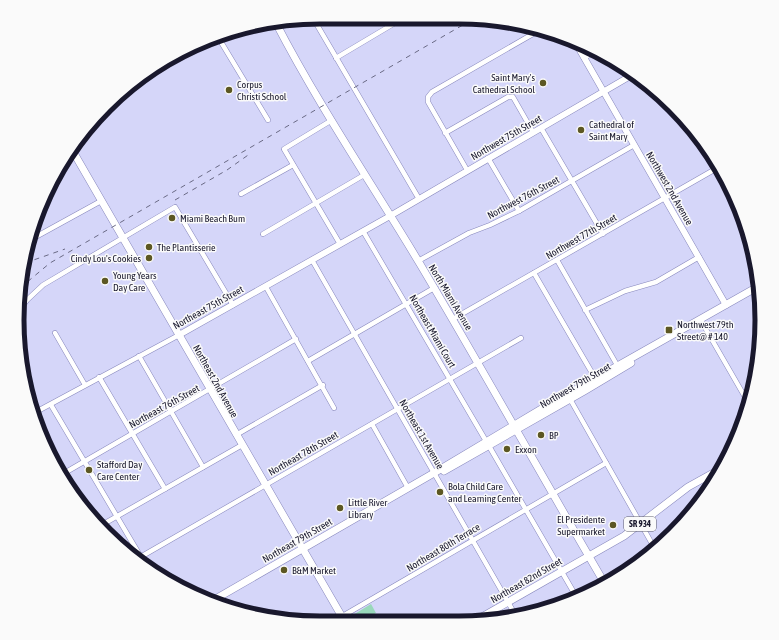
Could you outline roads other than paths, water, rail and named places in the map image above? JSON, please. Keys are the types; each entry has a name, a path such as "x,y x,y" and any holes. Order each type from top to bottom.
{"main road":[{"name":"North Miami Avenue","path":"279,27 364,175 453,319 602,579"},
{"name":"Northeast 2nd Avenue","path":"75,155 341,616"},
{"name":"Northwest 79th Street","path":"515,427 617,365 641,354 753,290"},
{"name":"Northwest 79th Street","path":"515,427 570,399 627,366 641,354"},
{"path":"570,399 595,378"},
{"name":"Northeast 79th Street","path":"219,598 434,473 445,470 515,427"},
{"name":"SR 934","path":"589,556 641,524 688,487 711,474"},
{"name":"Northeast 82nd Street","path":"487,614 589,556"}],"street":[{"path":"317,24 419,199"},
{"path":"336,58 393,24"},
{"path":"467,170 428,102 428,97 432,92 534,34"},
{"path":"221,42 268,120"},
{"name":"Northwest 2nd Avenue","path":"580,50 726,305"},
{"path":"584,58 589,55"},
{"name":"Northwest 75th Street","path":"390,216 628,77"},
{"path":"446,133 508,97 513,97 533,132"},
{"path":"332,120 284,149 340,244"},
{"path":"541,128 603,234"},
{"name":"Northwest 76th Street","path":"418,261 469,233 490,225 518,211 634,145"},
{"path":"488,158 518,211"},
{"path":"241,194 293,165"},
{"name":"Northwest 77th Street","path":"453,319 714,170"},
{"path":"263,234 364,175"},
{"path":"36,237 101,200"},
{"path":"25,304 43,285 175,207 233,305"},
{"name":"Northeast 75th Street","path":"39,411 99,377 266,287 390,216"},
{"name":"Northeast Miami Court","path":"363,231 574,592"},
{"path":"586,310 625,291 656,282 699,257"},
{"name":"Northeast 1st Avenue","path":"312,260 513,611"},
{"path":"557,260 617,365"},
{"path":"534,273 595,378"},
{"path":"266,287 323,385 334,408"},
{"path":"308,361 434,288"},
{"path":"700,319 745,397"},
{"path":"55,333 85,385"},
{"name":"Northeast 78th Street","path":"142,556 521,338"},
{"name":"Northeast 76th Street","path":"66,472 296,339"},
{"path":"139,356 203,467"},
{"path":"99,377 164,489"},
{"path":"236,435 323,385"},
{"path":"570,399 652,544"},
{"path":"51,404 135,551"},
{"path":"372,424 408,488"},
{"path":"105,523 242,445"},
{"name":"Northeast 80th Terrace","path":"349,616 472,540 606,463"}],"railway":[{"path":"27,282 50,263 464,24"},
{"path":"175,200 227,170 251,153"},
{"path":"30,261 65,249"}],"place":[{"name":"Saint Mary's Cathedral School","path":"543,83"},
{"name":"Corpus Christi School","path":"229,90"},
{"name":"Cathedral of Saint Mary","path":"581,130"},
{"name":"Miami Beach Bum","path":"172,218"},
{"name":"The Plantisserie","path":"149,247"},
{"name":"Cindy Lou's Cookies","path":"149,258"},
{"name":"Young Years Day Care","path":"105,281"},
{"name":"Northwest 79th Street@ # 140","path":"669,330"},
{"name":"BP","path":"541,435"},
{"name":"Exxon","path":"507,449"},
{"name":"Stafford Day Care Center","path":"89,470"},
{"name":"Bola Child Care and Learning Center","path":"440,492"},
{"name":"Little River Library","path":"340,508"},
{"name":"El Presidente Supermarket","path":"613,525"},
{"name":"B&M Market","path":"284,570"}]}
